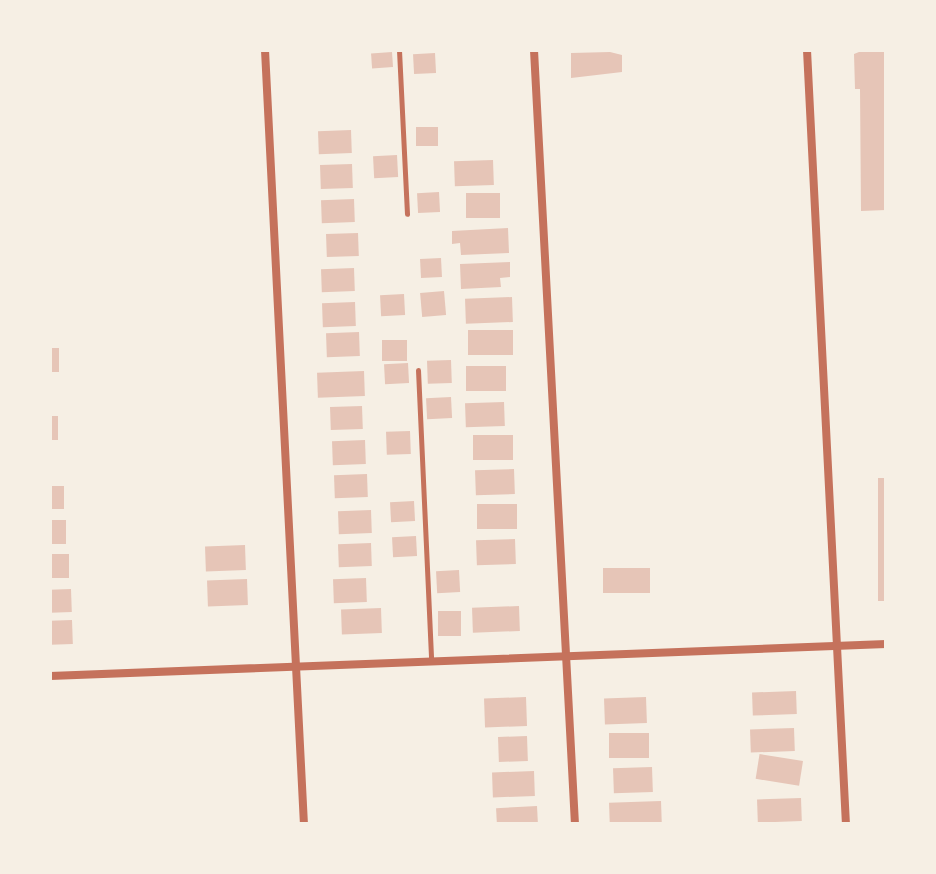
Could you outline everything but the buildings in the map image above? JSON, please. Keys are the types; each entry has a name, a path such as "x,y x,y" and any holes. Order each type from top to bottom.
{"street":[{"path":"265,50 304,824"},
{"path":"534,50 575,824"},
{"path":"807,50 846,824"},
{"path":"50,676 886,644"}],"lane":[{"path":"399,50 407,214"},
{"path":"418,370 431,661"}]}
